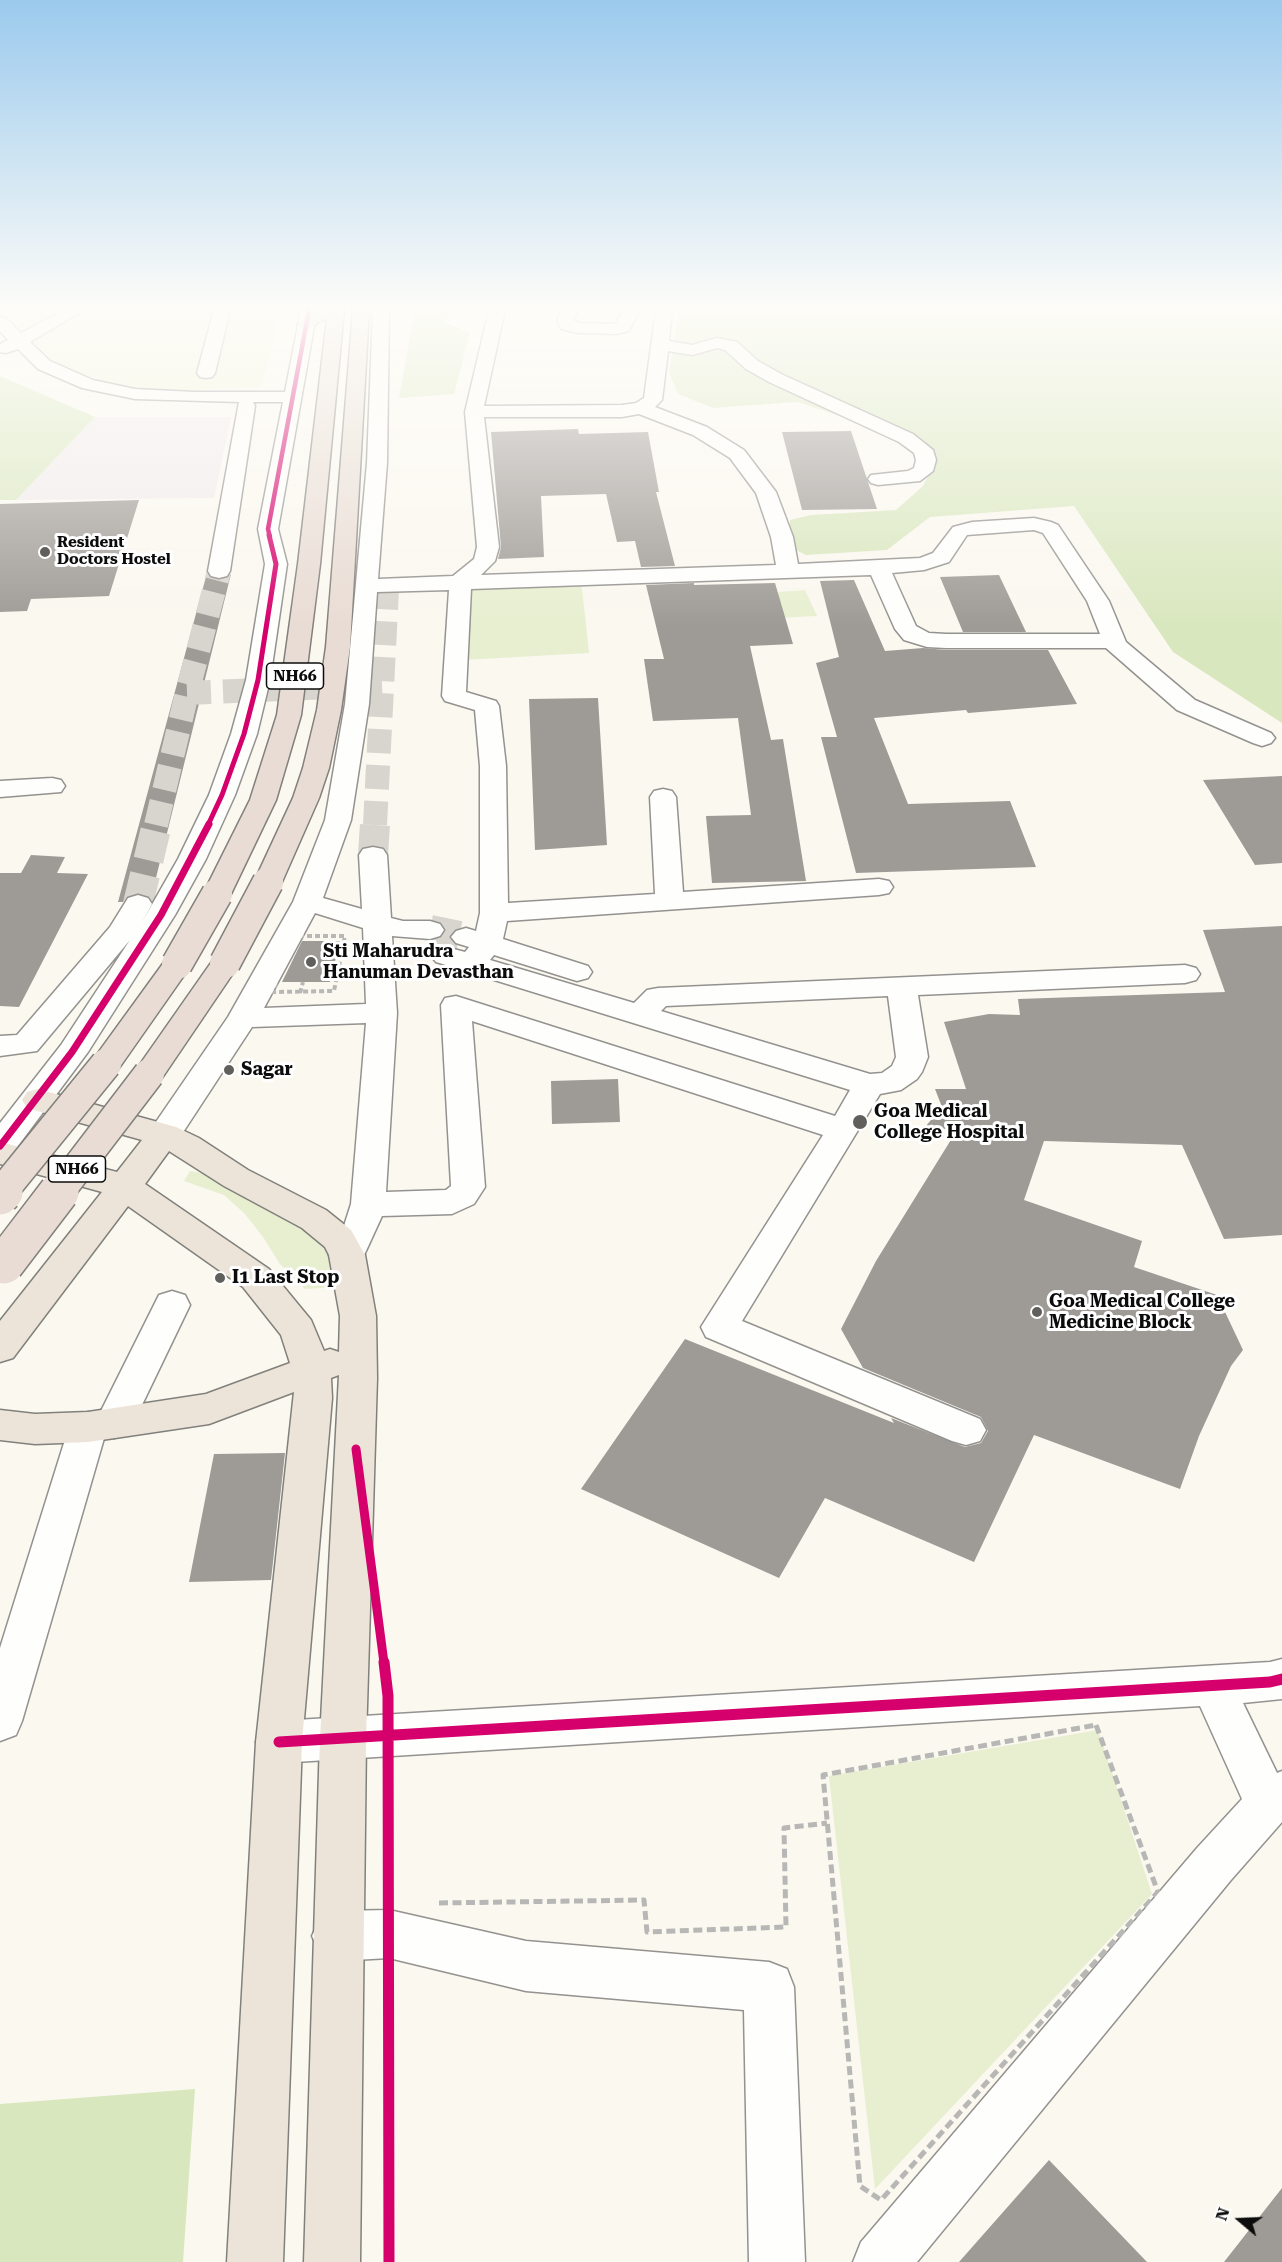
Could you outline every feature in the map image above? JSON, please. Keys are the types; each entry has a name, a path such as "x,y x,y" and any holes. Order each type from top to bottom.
{"highway":[{"name":"NH66","path":"0,1195 106,1064 177,964 217,894 262,800 289,715 308,574 325,416"},
{"name":"NH66","path":"2,1267 149,1074 225,963 268,882 306,798 316,768 338,647 354,416"}],"main road":[{"path":"38,1100 164,1135 187,1146 236,1178 314,1219 339,1239 347,1254 358,1316 358,1352 343,1739 332,2262"},
{"path":"0,1348 164,1135"},
{"path":"0,1153 124,1186 256,1278 298,1330 312,1371 313,1398 279,1742 255,2262"},
{"path":"0,1425 35,1429 101,1425 209,1410 358,1352"}],"street":[{"path":"219,571 244,416"},
{"path":"0,1046 26,1044 136,932 192,859 222,795 244,734 258,680 276,564 268,529 290,416"},
{"path":"164,1135 243,1017 307,902 338,820 357,704 380,587 377,416"},
{"path":"474,416 488,547 484,561 460,582 454,696 487,706 493,766 494,913"},
{"path":"660,416 700,431 737,454 766,492 782,537 788,570"},
{"path":"857,416 906,438 923,450 926,460 923,471 914,477 878,479"},
{"path":"380,587 460,582 879,568 924,564 941,557 960,531 972,528 1034,524 1051,529 1098,602 1114,641 1186,705 1262,738"},
{"path":"879,568 906,628 912,635 946,641 1114,641"},
{"path":"0,789 52,786"},
{"path":"663,796 670,902"},
{"path":"347,1254 360,1229 368,1204 390,927 373,855"},
{"path":"455,947 494,913 879,887"},
{"path":"307,902 649,1006 869,1085 890,1083 906,1072 912,1057 902,986"},
{"path":"0,1146 38,1100 72,1052 136,932 138,904"},
{"path":"649,1006 902,986 1185,974"},
{"path":"368,1204 452,1202 462,1196 468,1187 456,1005 843,1130"},
{"path":"243,1017 382,1013"},
{"path":"869,1085 719,1327 966,1430"},
{"path":"0,1722 101,1425 172,1305"},
{"path":"279,1742 1270,1682 1282,1679"},
{"path":"880,2262 1214,1864 1275,1799 1212,1685"},
{"path":"338,1936 389,1934 526,1966 769,1986 777,2262"}],"path":[{"path":"291,936 345,936 334,991 300,992 273,992 291,936"},
{"path":"300,992 303,982"},
{"path":"1096,1725 1158,1892 881,2200 860,2186 827,1823 822,1775 1096,1725"},
{"path":"435,1904 644,1900 647,1932 786,1927 784,1828 827,1823"}],"shaded area":[{"path":"95,417 231,417 214,498 16,500"}],"green space":[{"path":"0,416 95,417 16,500 0,500"},
{"path":"839,416 1282,416 1282,723 1173,652 1074,506 930,517 887,550 806,555 790,547 790,520 811,515 896,510 922,487 937,461"},
{"path":"581,579 589,653 445,661 449,585"},
{"path":"805,590 817,616 775,618 765,593"},
{"path":"190,1171 208,1174 347,1227 336,1287 305,1289 280,1264 245,1214 224,1195 184,1181"},
{"path":"1098,1730 1152,1894 875,2189 829,1776"},
{"path":"195,2089 183,2262 0,2262 0,2104"}],"building":[{"path":"578,429 579,434 648,432 659,492 656,492 675,566 641,567 635,541 617,542 606,494 541,496 544,557 498,559 501,547 491,432"},
{"path":"851,431 877,509 802,510 782,432"},
{"path":"139,500 109,596 31,599 27,611 0,612 0,504"},
{"path":"207,573 210,578 218,580 228,578 231,574 151,898 137,893 127,896 123,902 118,902"},
{"path":"999,575 1026,632 963,632 940,577"},
{"path":"854,580 885,651 923,648 1048,650 1077,704 874,718 908,804 1010,801 1036,867 856,873 821,737 837,737 816,663 839,657 820,581"},
{"path":"694,583 694,585 775,583 793,644 750,646 771,740 783,739 806,881 712,883 706,816 751,815 738,718 653,721 644,659 664,659 646,585"},
{"path":"598,698 607,845 535,850 529,699"},
{"path":"1282,776 1282,863 1255,865 1203,780"},
{"path":"31,855 65,857 57,873 88,874 19,1007 0,1006 0,873 21,873"},
{"path":"1282,926 1282,1235 1224,1239 1182,1145 1044,1141 1024,1200 1142,1241 1134,1267 1217,1295 1243,1350 1231,1366 1199,1436 1180,1489 1034,1435 974,1562 825,1498 779,1578 581,1489 685,1339 894,1423 891,1418 965,1447 981,1443 988,1431 981,1417 863,1368 841,1329 876,1261 957,1130 925,1127 942,1107 935,1089 966,1089 944,1022 989,1014 1020,1015 1018,999 1225,992 1203,930"},
{"name":"Sti Maharudra Hanuman Devasthan","path":"302,941 340,941 330,982 282,982"},
{"path":"618,1079 620,1122 552,1124 551,1081"},
{"path":"285,1453 271,1580 189,1582 214,1454"},
{"path":"1049,2160 1147,2262 959,2262"},
{"path":"1282,2188 1282,2262 1224,2262"}],"tunnel":[{"path":"187,693 219,571"},
{"path":"375,825 387,590"},
{"path":"187,693 382,685"},
{"path":"156,825 187,693"},
{"path":"138,904 157,824"},
{"path":"373,855 375,824"},
{"path":"430,930 465,937"}],"cycle path":[{"path":"0,1146 72,1052 161,915 192,859 222,795 244,734 258,680 276,564 268,529 289,416"},
{"path":"356,1449 388,1696 389,2262"},
{"path":"279,1742 1270,1682 1282,1679"}],"place":[{"name":"Resident Doctors Hostel","path":"45,552"},
{"name":"Sti Maharudra Hanuman Devasthan","path":"311,962"},
{"name":"Sagar","path":"229,1070"},
{"name":"Goa Medical College Hospital","path":"860,1122"},
{"name":"I1 Last Stop","path":"220,1278"},
{"name":"Goa Medical College Medicine Block","path":"1037,1312"}]}
